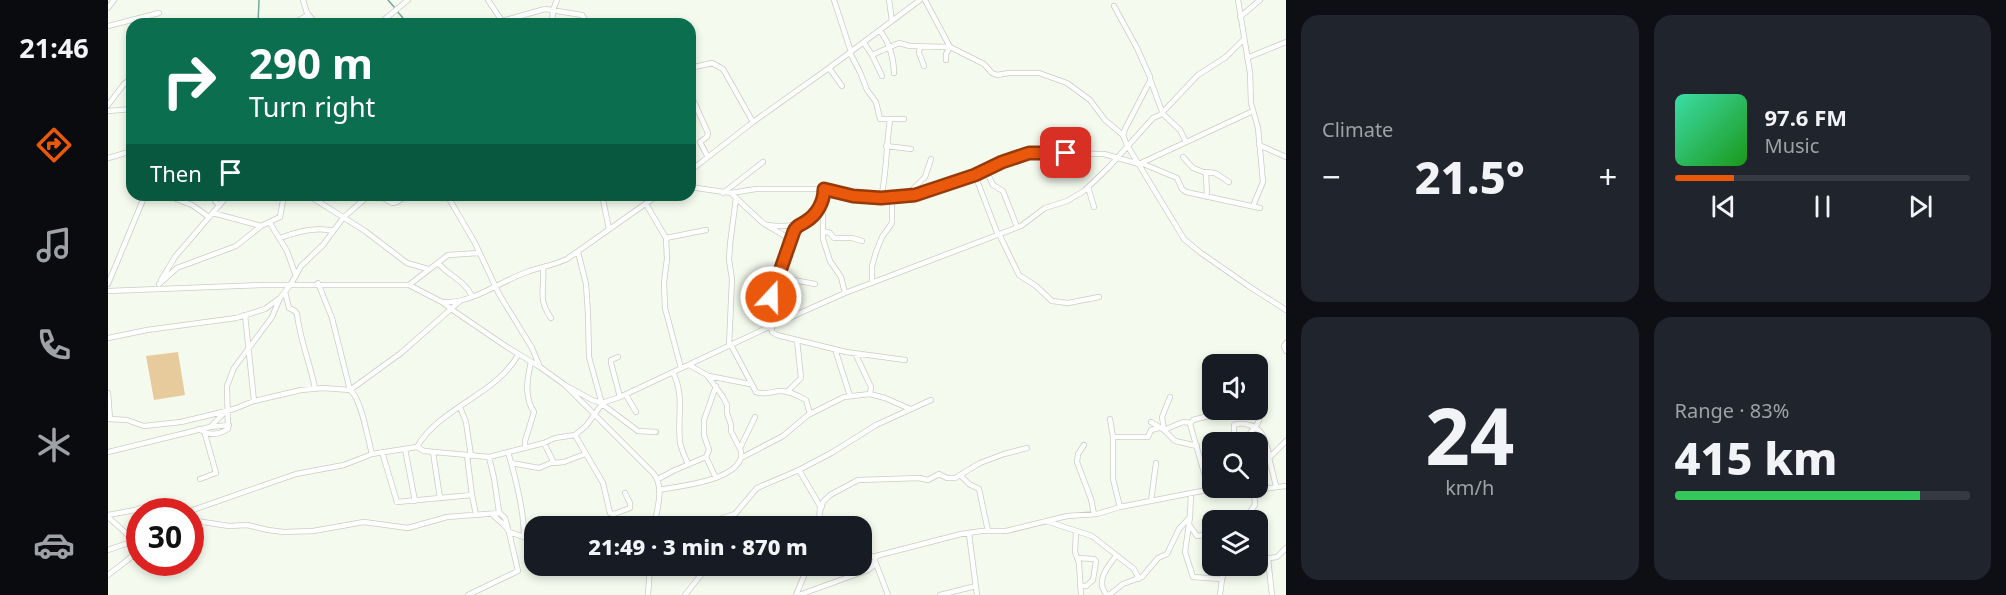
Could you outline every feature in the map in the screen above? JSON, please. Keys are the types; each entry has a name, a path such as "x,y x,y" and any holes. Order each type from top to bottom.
{"street":[{"path":"108,8 114,0"},
{"path":"303,0 311,18"},
{"path":"386,18 408,0"},
{"path":"488,0 500,18"},
{"path":"552,18 557,0"},
{"path":"834,0 850,52 867,90 876,102 879,118 882,120 904,119"},
{"path":"889,0 892,21"},
{"path":"696,166 920,0"},
{"path":"925,0 950,47"},
{"path":"1238,0 1253,111 1258,128 1263,183 1253,206"},
{"path":"1240,18 1260,0"},
{"path":"1114,6 1137,48 1163,111 1186,142"},
{"path":"516,18 545,9 582,15 584,18"},
{"path":"139,18 159,13"},
{"path":"303,18 309,15"},
{"path":"108,26 126,21"},
{"path":"880,31 889,47 894,73"},
{"path":"204,506 296,474 344,465 382,452 417,447 424,451 489,457 555,438 575,435 582,430 602,403 626,395 845,293 999,235 1017,227 1045,208 1067,201 1088,187 1153,118 1163,111 1198,75 1226,57 1243,40"},
{"path":"864,42 882,76"},
{"path":"1247,58 1286,42"},
{"path":"872,55 899,43 920,47 950,47 984,64 995,75 1039,73 1067,83 1090,100 1105,120 1124,135"},
{"path":"920,47 919,53 924,66"},
{"path":"946,60 950,47"},
{"path":"696,67 712,63 723,69 753,122"},
{"path":"830,68 842,86"},
{"path":"1150,79 1127,124 1124,135 1127,145 1184,238 1220,267 1286,310"},
{"path":"108,105 126,82"},
{"path":"108,111 126,110"},
{"path":"696,110 708,133 707,137 700,142 708,157"},
{"path":"1140,164 1253,111"},
{"path":"881,198 886,177 886,146 890,120"},
{"path":"1259,145 1286,157"},
{"path":"886,146 911,149"},
{"path":"108,158 126,153"},
{"path":"696,188 723,193 756,189 824,189 853,196 892,198 925,193 1029,153 1097,153 1140,164 1177,178 1184,191 1260,208"},
{"path":"1184,157 1193,168 1206,173 1215,173 1229,182"},
{"path":"907,196 925,177 931,159"},
{"path":"723,193 763,162"},
{"path":"986,170 993,185 1003,191 1017,227"},
{"path":"1206,173 1207,197"},
{"path":"975,175 999,235 1019,275 1036,286 1052,301 1068,303 1099,297"},
{"path":"1088,187 1094,207"},
{"path":"767,225 796,226 808,220 823,201 824,189"},
{"path":"731,193 754,216 790,239"},
{"path":"736,198 729,260 732,279 730,346 750,384 759,394 788,392 806,400 810,414"},
{"path":"872,283 876,252 882,237 892,223 892,198"},
{"path":"108,284 143,201"},
{"path":"182,201 211,215 261,226"},
{"path":"215,201 219,206"},
{"path":"155,290 175,257 223,201"},
{"path":"159,284 177,268 236,246 261,226 280,218 283,201"},
{"path":"317,201 365,231 407,263 428,269"},
{"path":"108,338 147,330 204,323 265,309 280,298 301,266 323,245 343,218 361,201"},
{"path":"450,201 495,286 536,355 540,367"},
{"path":"603,201 609,230"},
{"path":"442,302 460,301 525,272 555,265 578,252 650,201"},
{"path":"646,204 666,238 665,308 681,368"},
{"path":"819,207 823,214 822,235 829,258 840,274 845,293"},
{"path":"270,223 287,251 296,276"},
{"path":"796,226 771,293 771,326 774,334 834,349 905,360"},
{"path":"280,238 307,230 333,231"},
{"path":"666,238 706,230"},
{"path":"823,231 830,233 834,238 862,241"},
{"path":"578,252 586,284 589,357 602,403"},
{"path":"409,285 451,254 479,253"},
{"path":"438,263 465,284 472,296"},
{"path":"543,268 543,306 551,318"},
{"path":"777,277 815,284"},
{"path":"108,291 291,284 409,285 442,302 565,385 602,403 638,431 656,432"},
{"path":"318,284 332,318 350,390"},
{"path":"285,292 289,308 297,314 301,339 310,362 315,388"},
{"path":"205,434 224,432 228,429 228,383 238,363 273,317 280,298"},
{"path":"350,390 401,353 460,301"},
{"path":"245,315 254,401"},
{"path":"788,392 801,378 797,340"},
{"path":"1286,343 1284,348 1286,351"},
{"path":"834,349 850,396"},
{"path":"855,353 871,387 870,394"},
{"path":"417,447 429,430 488,388 514,363 518,355"},
{"path":"618,357 611,360 611,363 620,397"},
{"path":"525,446 534,412 528,403 527,388 531,362"},
{"path":"688,365 707,375 750,384"},
{"path":"674,372 681,393 678,416 680,440 688,464"},
{"path":"659,490 722,477 739,464 740,448 730,431 727,402 707,375"},
{"path":"565,385 657,479 659,490 655,516"},
{"path":"657,479 706,457 709,450 704,435 704,420 716,386"},
{"path":"108,393 109,419 127,420 144,426 181,422 227,411 254,401 315,388 350,390 355,393 358,401 372,454"},
{"path":"741,459 783,436 810,414 841,398 870,394 910,409"},
{"path":"626,395 636,412"},
{"path":"1162,429 1162,417 1170,397"},
{"path":"729,516 735,514 757,488 799,470 833,452 856,436 931,400"},
{"path":"459,407 466,422 472,495 476,515"},
{"path":"210,427 227,411"},
{"path":"740,448 755,417"},
{"path":"1113,437 1148,437 1151,430 1184,422 1191,423 1202,418"},
{"path":"1110,419 1113,437 1113,479 1120,507"},
{"path":"1252,432 1259,420"},
{"path":"1151,422 1175,441 1197,447"},
{"path":"1191,423 1202,461"},
{"path":"1234,432 1234,425 1242,423 1256,427 1262,432 1276,486"},
{"path":"108,452 199,429 229,425"},
{"path":"199,429 205,434 216,473 200,479"},
{"path":"575,435 603,483 610,513 614,514 630,508 625,493"},
{"path":"1270,457 1286,441"},
{"path":"544,443 553,462"},
{"path":"1084,445 1078,454 1077,462 1091,499 1094,514"},
{"path":"820,516 826,498 858,480 919,478 928,480 939,474 950,478 1004,453 1027,448"},
{"path":"405,449 415,501"},
{"path":"382,452 396,501 472,495"},
{"path":"433,452 440,498"},
{"path":"508,452 524,520"},
{"path":"511,463 539,468 585,454"},
{"path":"468,595 518,571 505,518 500,513 489,457"},
{"path":"706,457 716,478"},
{"path":"1151,501 1155,463"},
{"path":"799,470 821,509"},
{"path":"960,475 969,484 979,489 988,531"},
{"path":"1268,487 1286,486"},
{"path":"872,559 922,543 988,531 1002,531 1067,516 1094,514 1202,491"},
{"path":"1191,493 1190,526 1185,552 1193,577 1222,579"},
{"path":"108,516 126,512"},
{"path":"204,522 230,526 247,525 268,531 284,532 313,531 364,522 408,528 447,517 500,513"},
{"path":"492,514 508,531 524,537"},
{"path":"108,516 126,533"},
{"path":"1116,556 1106,569 1102,580 1101,586 1108,595 1123,584 1147,574 1158,558 1167,554 1179,529 1190,517"},
{"path":"1046,521 1076,532 1087,533 1134,569 1139,579"},
{"path":"1190,526 1197,536 1202,535"},
{"path":"1076,532 1081,595"},
{"path":"969,534 978,595"},
{"path":"108,550 126,544"},
{"path":"1272,595 1268,559 1277,557 1286,548"},
{"path":"1077,558 1096,561 1094,580 1086,586 1080,586"},
{"path":"108,575 126,559"},
{"path":"797,595 857,575 871,568 876,559"},
{"path":"876,559 888,595"},
{"path":"648,595 649,576"},
{"path":"685,595 700,576"},
{"path":"797,595 804,576"},
{"path":"1220,595 1223,576"},
{"path":"940,595 976,586"}],"shaded area":[{"path":"178,352 185,395 154,400 146,356"}],"waterway":[{"path":"258,18 259,0"},
{"path":"388,0 395,8"},
{"path":"397,11 403,18"}],"route":[{"path":"771,297 796,226 808,220 819,207 823,201 824,189 853,196 881,198 915,195 975,175 1002,162 1029,153 1066,153"}]}
